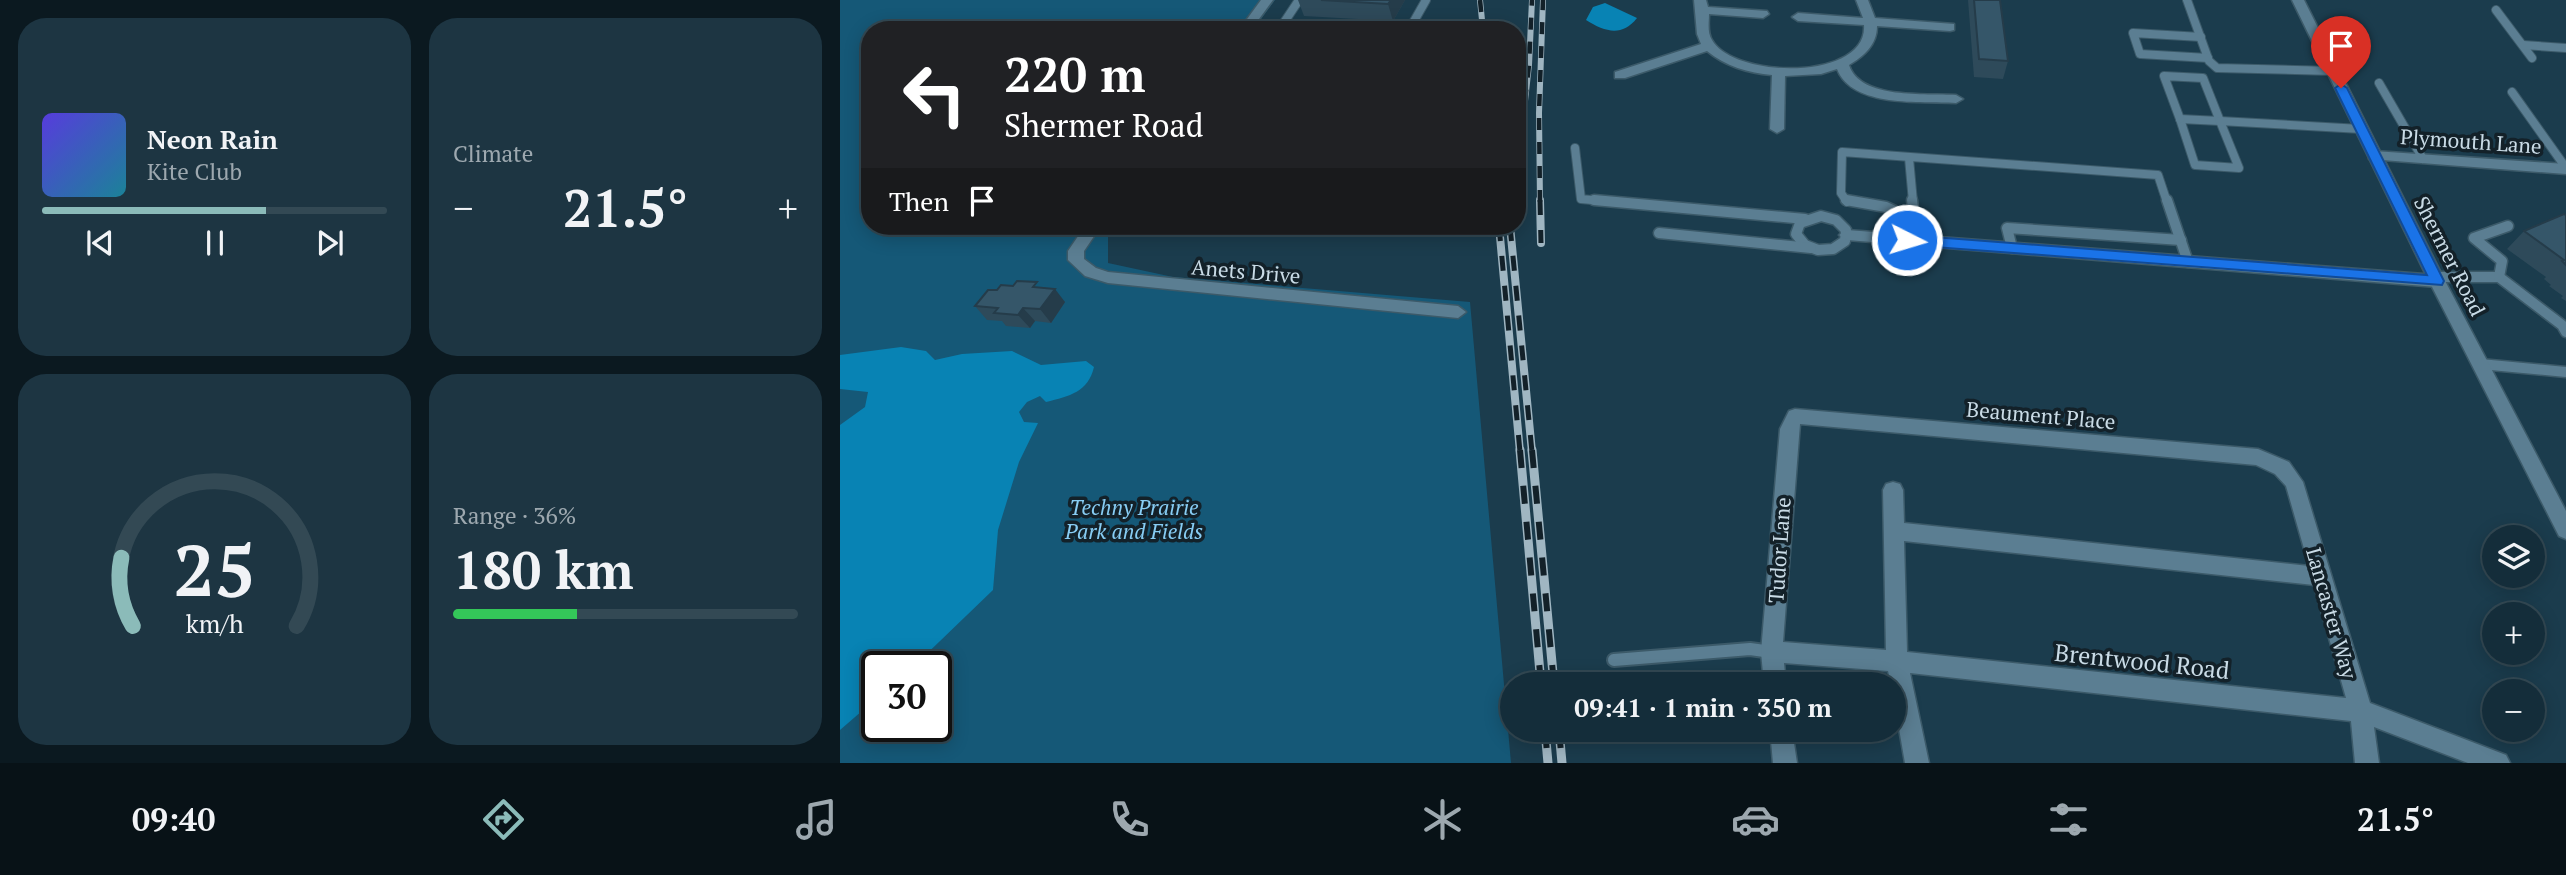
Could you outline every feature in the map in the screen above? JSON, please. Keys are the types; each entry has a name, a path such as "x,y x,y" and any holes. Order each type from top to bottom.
{"street":[{"path":"1252,21 1267,0"},
{"path":"1763,14 1702,5 1701,32 1708,46 1741,67 1779,73 1801,72 1842,62 1858,53 1869,40 1869,22 1862,0"},
{"name":"Shermer Road","path":"2298,0 2436,279 2566,530"},
{"path":"1798,17 1950,27"},
{"path":"1620,75 1708,46"},
{"path":"1842,62 1844,74 1855,85 1874,92 1956,99"},
{"path":"1777,130 1779,73"},
{"name":"Plymouth Lane","path":"2374,156 2566,169"},
{"name":"Anets Drive","path":"1087,235 1076,251 1076,260 1081,268 1096,275 1121,280 1458,312"},
{"path":"1847,236 2436,279"},
{"name":"Beaument Place","path":"1795,416 2258,457 2282,468"},
{"name":"Tudor Lane","path":"1774,672 1772,652 1789,429 1795,416"},
{"name":"Lancaster Way","path":"2282,468 2294,482 2322,577 2361,711 2368,763"},
{"path":"1893,489 1898,661 1917,763"},
{"path":"1894,531 2322,577"},
{"name":"Brentwood Road","path":"1772,652 1898,661 2361,711 2498,763"},
{"path":"1782,742 1785,763"}],"lane":[{"path":"1284,21 1299,0"},
{"path":"1414,21 1426,0"},
{"path":"2187,0 2208,58 2217,68 2333,71"},
{"path":"2496,10 2532,58"},
{"path":"2201,37 2133,33 2140,54 2208,58"},
{"path":"2523,45 2566,48"},
{"path":"2164,76 2203,78 2239,168 2195,165 2180,119 2164,76"},
{"path":"2379,83 2423,159"},
{"path":"2512,92 2566,169"},
{"path":"2180,119 2361,129"},
{"path":"1575,148 1581,199 1805,219 1829,217 1842,224 1847,236 1841,245 1835,248 1811,248 1659,233"},
{"path":"1906,216 1886,207 1847,202 1840,193 1842,152 2158,175 2188,262"},
{"path":"1907,240 1906,216 1913,208 1909,158"},
{"path":"1805,219 1796,228 1796,234 1804,245 1811,248"},
{"path":"2499,277 2502,261 2474,238 2508,226"},
{"path":"2012,248 2007,228 2181,240"},
{"path":"2436,279 2499,277 2562,325 2566,332"},
{"path":"2480,364 2566,372"},
{"path":"1614,660 1750,649 1772,652"}],"green space":[{"name":"Techny Prairie Park and Fields","path":"840,0 1275,0 1260,21 861,21 861,235 1108,235 1108,263 1173,277 1470,302 1503,672 1500,672 1500,742 1509,742 1511,763 840,763"}],"shaded area":[{"path":"1605,3 1637,18 1625,28 1613,31 1586,20 1593,7"},
{"path":"901,347 926,351 935,360 962,354 1012,351 1041,365 1086,361 1094,367 1087,382 1077,392 1046,402 1040,396 1027,402 1019,412 1024,422 1038,423 1019,462 998,530 993,590 930,651 861,651 861,712 840,730 840,425 865,407 868,392 840,389 840,355"}],"building":[{"path":"1321,0 1391,0 1388,4"},
{"path":"1974,0 2000,0 2008,61 1979,59"},
{"path":"2564,214 2566,265 2562,261 2564,260 2524,231"},
{"path":"1017,281 1037,282 1033,287 1055,289 1040,309 1023,308 1018,315 994,313 998,308 975,306 988,290 997,290 1001,285 1013,286"}],"railway":[{"path":"1480,0 1482,21"},
{"path":"1526,92 1532,0"},
{"path":"1540,202 1539,113 1543,0"},
{"path":"1540,200 1541,243"},
{"path":"1500,235 1520,452"},
{"path":"1511,235 1532,452"},
{"path":"1520,450 1540,672"},
{"path":"1532,450 1553,672"},
{"path":"1546,742 1548,763"},
{"path":"1560,742 1562,763"}],"route":[{"path":"1907,240 2437,281 2341,88"}]}
